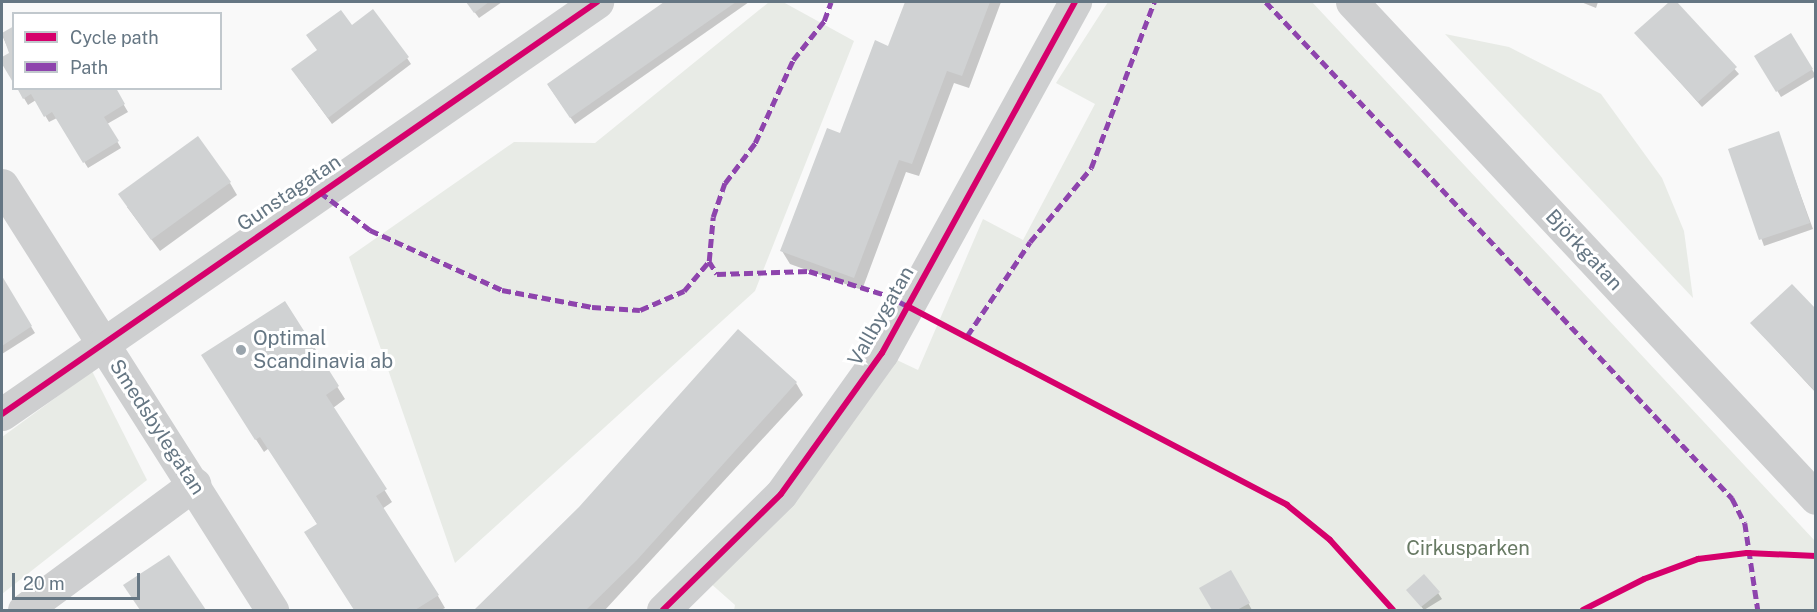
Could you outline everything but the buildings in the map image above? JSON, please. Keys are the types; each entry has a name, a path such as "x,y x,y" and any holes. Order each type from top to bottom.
{"street":[{"name":"Gunstagatan","path":"2,414 102,341 597,2"},
{"name":"Vallbygatan","path":"663,610 781,494 882,353 1075,2"},
{"name":"Björkgatan","path":"1352,2 1815,498"},
{"name":"Smedsbylegatan","path":"2,185 272,610"},
{"path":"24,610 194,484"}],"green space":[{"path":"769,2 783,2 854,41 755,291 455,563 349,257 514,142 595,143"},
{"name":"Cirkusparken","path":"1108,2 1312,2 1815,541 1816,610 734,610 735,605 700,574 882,353 918,370 983,219 1023,240 1095,104 1056,83"},
{"path":"1445,34 1509,47 1601,94 1662,178 1684,231 1693,298"},
{"path":"92,371 147,480 2,594 2,437"}],"marked path":[{"path":"320,192 370,230 502,290 592,307 640,310 684,291 709,261 713,217 725,183 755,143 793,60 824,21 831,2"},
{"path":"967,336 1030,242 1091,168 1154,2"},
{"path":"1266,2 1732,498 1745,523 1758,610"},
{"path":"709,261 717,274 809,271 886,295 910,307"}],"cycle path":[{"path":"2,414 597,2"},
{"path":"663,610 781,494 882,353 1075,2"},
{"path":"907,306 1287,505 1330,540 1393,610"},
{"path":"1583,610 1644,579 1698,559 1747,553 1816,556"}],"place":[{"name":"Optimal Scandinavia ab","path":"241,350"}]}
